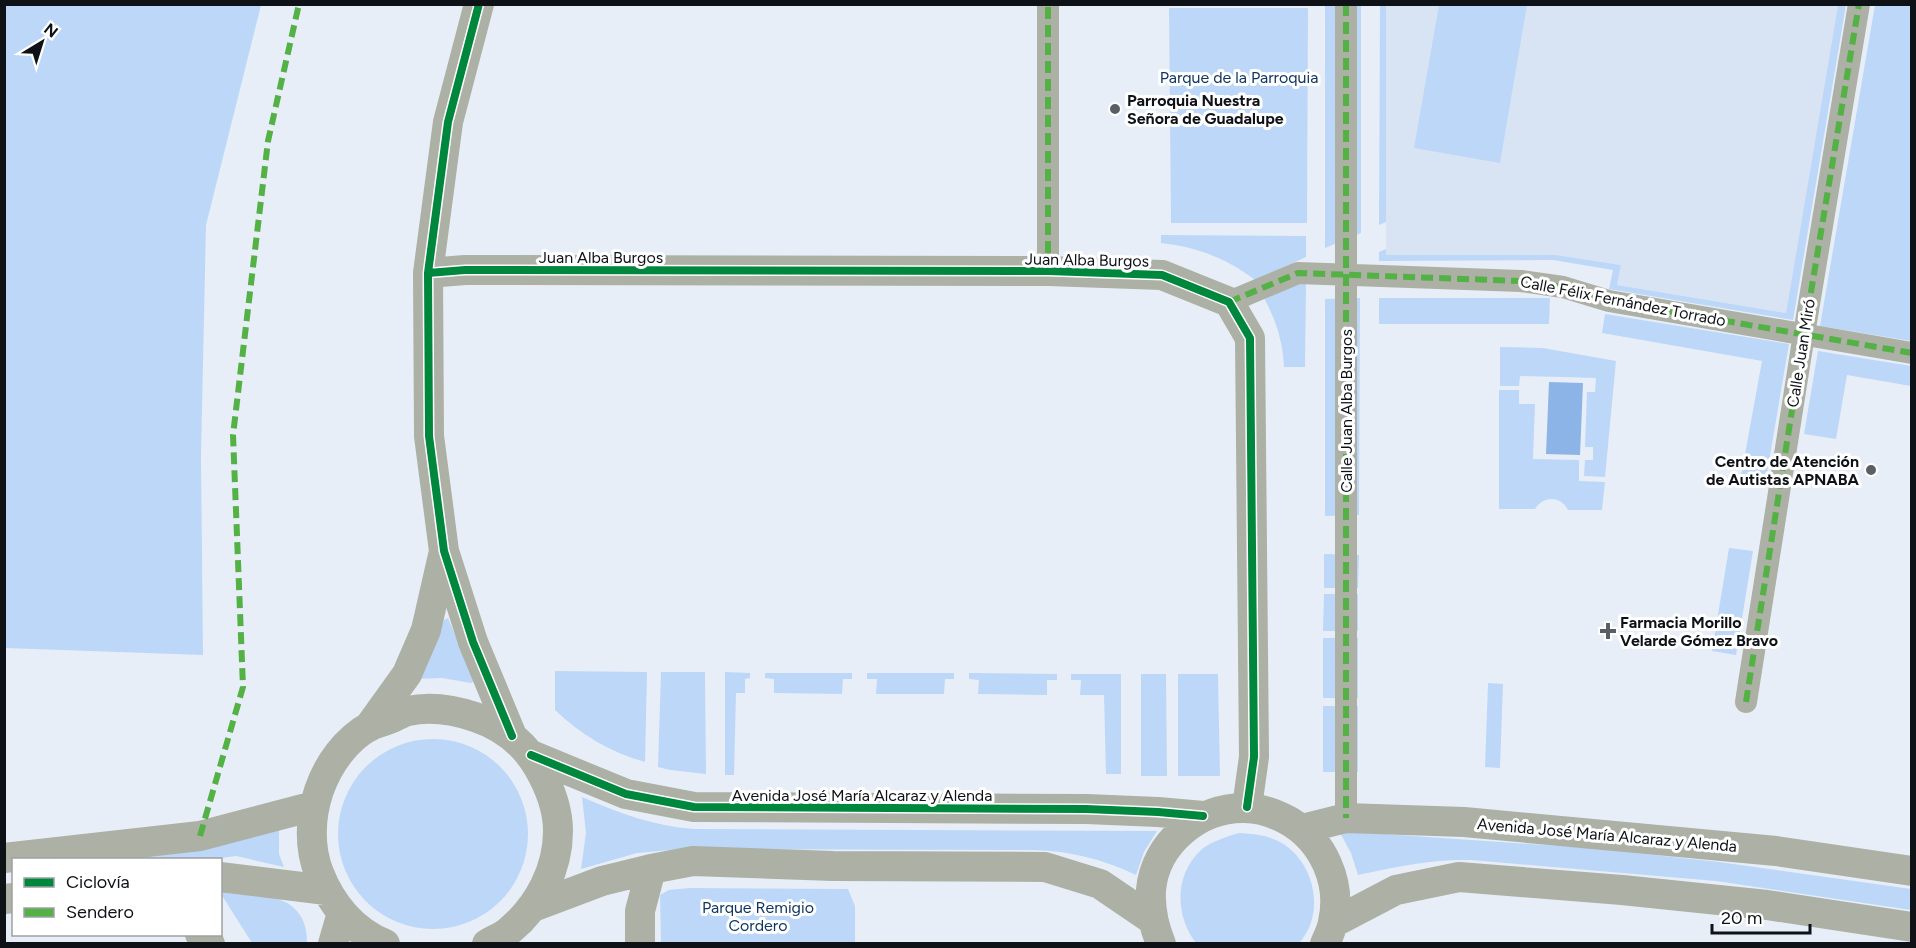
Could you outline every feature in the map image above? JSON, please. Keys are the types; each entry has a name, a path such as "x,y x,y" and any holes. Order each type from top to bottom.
{"street":[{"path":"479,4 448,122 428,273 429,436 444,551 473,642 522,746 551,790 558,831 552,871 533,907 509,931 487,944"},
{"path":"1048,4 1048,271"},
{"name":"Calle Juan Alba Burgos","path":"1346,4 1346,818"},
{"name":"Calle Juan Miró","path":"1746,702 1859,4"},
{"name":"Juan Alba Burgos","path":"428,273 465,270 1048,271 1162,275 1229,302"},
{"name":"Calle Félix Fernández Torrado","path":"1229,302 1298,273 1521,281 1563,287 1609,301 1911,353"},
{"path":"1229,302 1250,338 1254,757 1247,807"},
{"path":"385,944 372,938 334,902 315,863 311,835 314,806 325,775 344,748 369,727 407,674 426,630 444,551"},
{"name":"Avenida José María Alcaraz y Alenda","path":"369,727 408,711 451,709 491,722 522,746 626,794 694,807 1086,809 1203,816"},
{"path":"4,858 200,836 314,806"},
{"path":"1157,932 1151,889 1159,859 1177,834 1203,816 1224,809 1247,807 1276,814 1302,829 1320,848 1331,872 1336,897 1329,933"},
{"name":"Avenida José María Alcaraz y Alenda","path":"1302,829 1346,818 1464,822 1776,851 1911,870"},
{"path":"533,907 602,881 693,861 833,866 1045,867 1100,884 1157,932"},
{"path":"640,944 640,911 651,869"},
{"path":"222,877 334,902"},
{"path":"1329,933 1396,890 1459,877 1622,890 1767,905 1911,927"},
{"path":"333,944 334,902"}],"shaded area":[{"path":"1386,5 1838,5 1786,313 1617,285 1621,265 1556,255 1386,255"},
{"path":"1549,382 1583,383 1580,455 1546,454"}],"green space":[{"path":"5,4 261,5 206,225 201,456 203,655 5,648"},
{"path":"1386,4 1386,222 1379,225 1380,5"},
{"path":"1439,5 1527,5 1500,163 1414,148"},
{"path":"1838,5 1846,5 1793,320 1609,289 1613,270 1553,260 1379,261 1379,252 1386,249 1386,255 1556,255 1621,265 1617,285 1786,313"},
{"path":"1875,5 1911,5 1911,341 1820,326"},
{"path":"1325,6 1361,6 1361,233 1325,248"},
{"name":"Parque de la Parroquia","path":"1169,8 1308,8 1307,223 1171,223"},
{"path":"1161,235 1306,236 1306,257 1255,280 1211,255 1187,247 1161,243"},
{"path":"1306,282 1305,367 1284,367 1278,331 1264,298"},
{"path":"1360,298 1359,515 1325,516 1325,299"},
{"path":"1379,298 1550,298 1549,324 1379,324"},
{"path":"1605,314 1789,344 1766,479 1741,476 1762,361 1602,333"},
{"path":"1500,347 1543,348 1616,361 1605,477 1584,476 1585,460 1593,460 1593,447 1585,447 1587,392 1595,392 1596,378 1520,376 1519,386 1500,386"},
{"path":"1818,351 1911,366 1911,386 1847,375 1836,439 1804,434"},
{"path":"1499,390 1519,390 1519,404 1535,404 1533,459 1579,460 1579,481 1605,482 1602,510 1568,510 1561,502 1552,499 1542,502 1535,509 1499,509"},
{"path":"1729,548 1753,551 1736,655 1712,651"},
{"path":"1324,554 1359,555 1358,588 1324,588"},
{"path":"1324,594 1358,594 1358,631 1323,631"},
{"path":"448,618 474,681 471,683 442,678 414,679 435,644 444,620"},
{"path":"1323,638 1358,638 1358,698 1323,698"},
{"path":"555,671 647,672 645,762 597,742 555,710"},
{"path":"661,672 705,672 706,774 658,767"},
{"path":"725,672 750,673 750,678 745,679 745,693 736,693 734,775 725,775"},
{"path":"765,673 852,673 852,679 843,679 842,694 774,693 774,679 765,678"},
{"path":"867,673 954,673 954,679 945,679 944,694 876,694 877,679 867,679"},
{"path":"969,673 1057,674 1057,680 1047,680 1047,695 978,694 979,680 969,679"},
{"path":"1071,674 1121,674 1121,774 1106,774 1104,695 1080,695 1081,680 1071,680"},
{"path":"1141,674 1166,674 1167,776 1141,776"},
{"path":"1178,674 1218,674 1220,776 1178,776"},
{"path":"1488,683 1503,684 1500,768 1485,767"},
{"path":"1323,706 1358,706 1358,772 1323,772"},
{"path":"433,739 469,746 486,755 500,767 512,781 521,798 528,834 521,870 512,887 500,901 486,913 469,922 433,929 397,922 380,913 366,901 354,887 345,870 338,834 345,798 354,781 366,767 380,755 397,746"},
{"path":"582,797 636,818 694,829 1157,831 1144,852 1136,875 1111,864 1086,857 1033,850 682,849 637,853 581,869 586,833"},
{"path":"279,825 279,854 284,867 236,856 96,858"},
{"path":"1339,831 1589,848 1719,862 1911,889 1911,910 1716,881 1471,860 1428,862 1358,875 1351,853"},
{"path":"1239,833 1260,835 1280,842 1302,862 1309,875 1314,903 1312,918 1299,943 1196,943 1189,932 1181,908 1182,883 1186,871 1192,860 1205,847"},
{"name":"Parque Remigio Cordero","path":"690,888 848,889 855,906 855,943 661,943 660,895 669,890"},
{"path":"222,889 279,899 299,914 305,926 307,943 252,943 222,896"}],"marked path":[{"path":"200,836 243,687 233,435 268,141 299,4"},
{"path":"1048,4 1048,271"},
{"path":"1346,4 1346,818"},
{"path":"1746,702 1859,4"},
{"path":"1229,302 1298,273 1521,281 1563,287 1609,301 1912,353"}],"cycle path":[{"path":"479,4 448,122 428,273 429,436 444,551 473,642 512,736"},
{"path":"428,273 465,270 1048,271 1162,275 1229,302 1250,338 1254,757 1247,807"},
{"path":"531,755 626,794 694,807 1086,809 1203,816"}],"place":[{"name":"Parroquia Nuestra Señora de Guadalupe","path":"1115,109"},
{"name":"Centro de Atención de Autistas APNABA","path":"1871,470"},
{"name":"Farmacia Morillo Velarde Gómez Bravo","path":"1608,631"}]}
